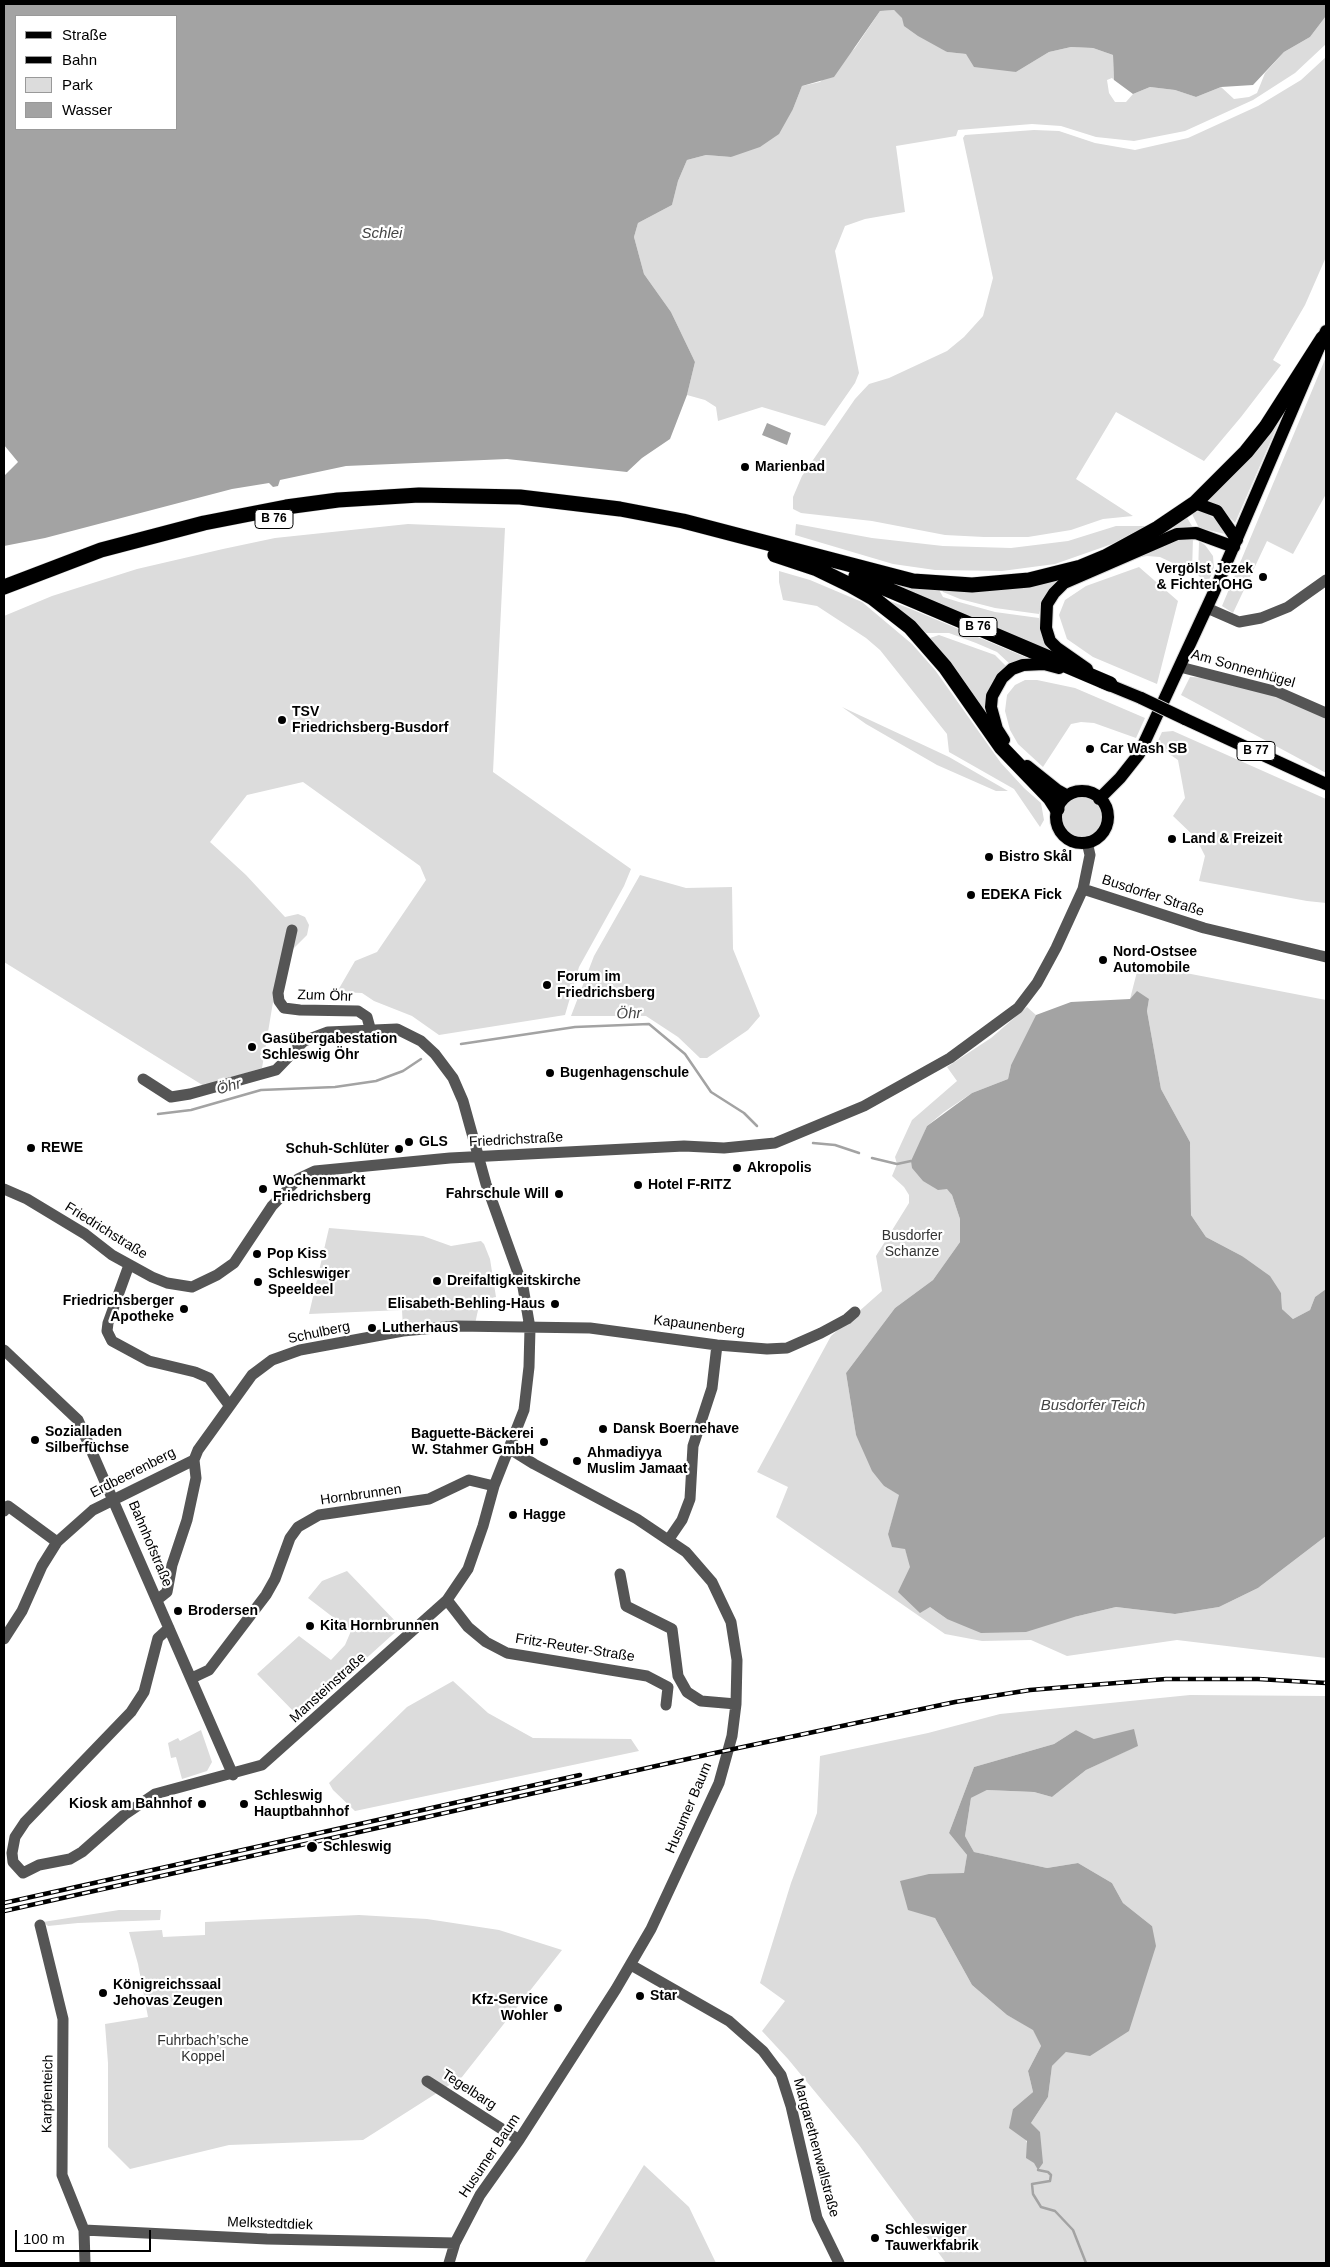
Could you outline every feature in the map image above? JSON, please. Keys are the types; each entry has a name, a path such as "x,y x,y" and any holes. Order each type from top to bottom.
{"highway":[{"path":"818,564 913,581 972,585 1029,580 1081,567 1105,557 1158,528 1195,502 1225,475 1266,427 1325,335"},
{"name":"B 76","path":"4,587 100,550 204,523 286,507 338,500 419,495 520,497 620,508 683,521 845,572 1110,684"},
{"name":"B 76","path":"4,596 104,559 204,532 337,510 419,505 555,509 616,518 818,564"},
{"path":"818,564 873,598 910,627 945,667 1001,747 1050,798 1057,809"}],"main road":[{"path":"1099,798 1120,778 1139,754 1236,543 1325,335"},
{"path":"1195,502 1216,511 1236,543"},
{"path":"1110,684 1064,654 1050,641 1045,617 1048,604 1054,593 1064,583 1080,574 1177,534 1196,533 1236,543"},
{"path":"1070,794 1060,803 1057,809 1056,822 1064,836 1071,840 1087,842 1096,839 1106,825 1106,811 1099,798 1086,792 1070,794 1066,795 1050,785 1006,744 993,718 992,696 996,686 1012,669 1034,663 1044,664 1110,684"},
{"name":"B 77","path":"1110,684 1326,784"}],"street":[{"path":"1207,608 1239,622 1261,618 1288,607 1326,580"},
{"name":"Am Sonnenhügel","path":"1180,667 1278,692 1326,713"},
{"path":"1083,889 1090,855 1087,842"},
{"name":"Busdorfer Straße","path":"775,1143 855,1110 881,1097 950,1058 1018,1008 1037,983 1083,889 1204,928 1326,957"},
{"name":"Zum Öhr","path":"292,930 278,993 279,1001 284,1008 358,1011 367,1017 370,1028"},
{"path":"144,1079 171,1097 190,1094 276,1070 304,1041 314,1036 328,1032 370,1028 397,1029 421,1041 435,1054 452,1078 463,1101 500,1225 523,1288 530,1328 529,1367 524,1410 510,1449"},
{"name":"Friedrichstraße","path":"4,1189 26,1199 68,1224 129,1265 167,1283 183,1286 201,1284 234,1263 272,1206 298,1179 315,1172 450,1158 684,1146 724,1148 775,1143"},
{"path":"129,1265 108,1323 107,1331 112,1341 149,1361 195,1372 209,1378 229,1405"},
{"name":"Kapaunenberg","path":"530,1328 590,1328 717,1345 767,1349 787,1348 821,1333 847,1319 855,1312"},
{"name":"Schulberg","path":"194,1460 198,1450 229,1405 252,1376 272,1360 300,1350 403,1331 456,1326 530,1328"},
{"path":"669,1539 682,1520 690,1498 693,1446 712,1388 717,1345"},
{"name":"Bahnhofstraße","path":"4,1350 78,1420 233,1775"},
{"name":"Mansteinstraße","path":"169,1628 158,1638 144,1692 131,1712 25,1822 15,1837 12,1853 13,1862 23,1873 39,1865 70,1859 82,1852 124,1815 156,1794 262,1766 447,1600 468,1569 494,1486 510,1449"},
{"name":"Husumer Baum","path":"449,2263 454,2243 480,2195 519,2140 631,1965 670,1890 718,1784 732,1736 736,1704 737,1660 731,1622 712,1582 686,1552 669,1539 614,1505 534,1464 510,1449"},
{"path":"157,1600 167,1592 172,1564 187,1520 196,1478 194,1460"},
{"name":"Erdbeerenberg","path":"4,1639 22,1611 42,1566 57,1542 93,1510 194,1460"},
{"name":"Hornbrunnen","path":"192,1678 209,1670 266,1595 275,1579 290,1538 298,1527 319,1515 408,1504 429,1499 469,1480 494,1486"},
{"path":"4,1511 8,1506 57,1542"},
{"path":"620,1574 626,1606 672,1629 678,1676 687,1692 701,1701 736,1704"},
{"name":"Fritz-Reuter-Straße","path":"447,1600 468,1627 486,1642 507,1653 618,1669 647,1676 668,1687 666,1705"},
{"name":"Karpfenteich","path":"40,1925 63,2019 62,2175 84,2230 85,2263"},
{"name":"Margarethenwallstraße","path":"631,1965 729,2021 763,2051 781,2075 791,2106 817,2218 839,2263"},
{"name":"Tegelbarg","path":"427,2081 519,2140"},
{"name":"Melkstedtdiek","path":"84,2230 267,2239 454,2243"}],"green space":[{"path":"894,10 947,52 966,54 1016,72 1049,52 1071,47 1093,48 1113,55 1114,80 1112,78 1107,80 1109,93 1115,102 1126,102 1133,94 1150,87 1175,90 1196,97 1221,87 1234,99 1249,97 1257,93 1265,73 1284,52 1310,37 1326,16 1326,44 1295,73 1253,100 1185,131 1134,141 1096,137 1061,126 1032,124 958,130 956,136 896,146 905,212 865,219 845,226 835,251 859,373 855,383 825,426 762,407 718,421 716,407 705,400 687,395 695,362 671,312 644,274 634,237 638,223 672,205 678,181 687,160 706,155 731,157 793,109 802,86 820,82 855,48 880,11"},
{"path":"1326,57 1326,257 1305,305 1273,360 1281,365 1204,461 1116,412 1076,479 1133,516 1103,519 1071,530 1028,537 984,537 945,535 872,521 801,513 793,509 793,497 802,476 855,399 869,384 889,378 947,351 964,337 983,316 993,278 963,138 965,135 1034,130 1059,131 1095,143 1135,150 1188,138 1258,106 1301,80"},
{"path":"1326,357 1326,494 1293,554 1267,541 1233,613 1222,606"},
{"path":"1283,413 1235,523 1225,512 1207,501 1255,452"},
{"path":"1202,511 1217,520 1225,534 1199,528 1191,512"},
{"path":"1186,516 1192,526 1174,529 1173,526"},
{"path":"408,524 505,528 493,772 631,869 624,886 579,967 565,1015 439,1035 412,1016 374,1001 362,993 337,992 355,961 377,952 426,880 420,866 303,782 247,795 210,842 246,875 285,917 298,914 305,917 309,925 307,935 293,949 274,996 262,1068 204,1086 4,962 4,616 52,596 137,569 223,549 275,538"},
{"path":"796,524 872,538 943,546 1011,548 1068,541 1116,526 1146,526 1112,544 1055,564 1002,571 935,570 893,564 795,535"},
{"path":"1184,537 1193,537 1192,572 1160,557 1147,556 1131,559"},
{"path":"1199,541 1205,545 1213,556 1214,569 1207,584 1198,575"},
{"path":"1139,567 1178,601 1157,684 1093,657 1067,639 1059,615 1065,600 1086,586"},
{"path":"779,571 810,580 862,602 912,644 935,670 1001,763 1041,803 1044,820 1040,827 1014,789 949,752 947,734 880,650 866,638 817,606 783,600 779,582"},
{"path":"1066,576 1043,601 1039,614 995,608 960,599 943,592 941,589"},
{"path":"889,582 938,588 943,597 959,602 995,612 1039,618 1042,634 1056,654"},
{"path":"882,598 1030,659 1011,665 997,652 976,643 949,633 926,633"},
{"path":"939,635 995,655 1007,667 991,685 987,694 986,716 930,638"},
{"path":"1190,677 1211,678 1276,695 1326,718 1326,773 1181,695"},
{"path":"1025,680 1037,680 1075,688 1145,718 1136,738 1094,723 1081,722 1071,724 1043,767 1018,744 1010,730 1005,711 1007,695 1015,685"},
{"path":"842,707 949,757 1008,791 996,791 937,765 866,724"},
{"path":"1173,731 1326,799 1326,903 1199,881 1205,856 1196,838 1173,816 1185,798 1178,760 1156,745 1162,732"},
{"path":"1082,797 1096,803 1102,817 1096,831 1082,837 1068,831 1062,817 1068,803"},
{"path":"640,875 686,888 732,887 733,949 760,1016 748,1030 707,1058 700,1058 678,1037 646,1016 571,1016 594,956"},
{"path":"1139,964 1326,1000 1326,1289 1315,1297 1310,1310 1293,1319 1282,1309 1281,1293 1242,1256 1206,1237 1191,1215 1190,1142 1161,1089 1147,1011 1149,999 1130,999"},
{"name":"Busdorfer Schanze","path":"1027,1007 1036,1015 1011,1065 1008,1079 972,1093 944,1112 927,1126 921,1140 952,1195 960,1219 960,1242 933,1280 895,1308 846,1373 856,1435 884,1486 900,1495 888,1534 905,1549 911,1567 930,1607 947,1619 1074,1617 1116,1607 1175,1614 1219,1607 1258,1588 1326,1536 1326,1658 1177,1640 1067,1656 1031,1640 982,1641 945,1634 776,1517 788,1487 757,1472 831,1336 882,1291 876,1256 909,1203 909,1195 904,1187 892,1176 897,1164 895,1157 912,1120 957,1081 947,1067 991,1038"},
{"path":"329,1228 423,1236 451,1246 481,1241 490,1259 496,1297 480,1301 475,1324 403,1328 402,1310 309,1314"},
{"path":"347,1571 401,1627 300,1718 257,1674 299,1636 331,1660 345,1645 351,1631 308,1598 322,1581"},
{"path":"453,1681 488,1713 533,1738 631,1739 639,1751 355,1811 333,1790 329,1783 407,1707"},
{"path":"1190,1695 1326,1696 1326,2263 946,2263 859,2145 788,2059 762,2031 785,2001 760,1983 791,1883 817,1813 820,1756 928,1733 1000,1714","holes":["1076,1730 1094,1739 1137,1746 1086,1770 1052,1797 1034,1792 987,1790 971,1798 965,1836 974,1852 1047,1868 1078,1863 1112,1883 1123,1903 1152,1926 1066,2052 1052,2066 1048,2097 1031,2123 1038,2170 1013,2109 1033,2092 1028,2071 1041,2046 1033,2029 1007,2015 972,1985 935,1918 929,1874 964,1874 967,1855 949,1833 974,1767 1054,1744"]},
{"path":"201,1730 212,1762 207,1771 182,1779 176,1757 171,1758 168,1743 178,1738 180,1741"},
{"path":"119,1910 161,1910 160,1920 48,1926 43,1922"},
{"name":"Fuhrbach’sche Koppel","path":"359,1915 427,1919 499,1930 562,1950 462,2077 363,2140 229,2145 130,2169 108,2147 108,2063 105,2024 148,2017 138,1964 129,1932 162,1930 163,1937 205,1935 205,1922"},
{"path":"644,2165 689,2207 716,2263 584,2263"}],"water":[{"name":"Schlei","path":"4,4 1326,4 1326,16 1310,37 1284,52 1253,85 1221,87 1196,97 1175,90 1150,87 1133,94 1114,80 1113,55 1093,48 1071,47 1049,52 1016,72 974,67 966,54 947,52 918,36 904,26 902,18 894,10 880,11 834,77 802,86 793,109 779,134 760,147 731,157 706,155 687,160 678,181 672,205 638,223 634,237 644,274 671,312 695,362 687,395 670,439 642,458 627,472 507,459 346,466 280,480 278,486 273,487 269,483 232,489 45,538 4,546 4,476 18,462 4,445"},
{"path":"767,423 791,433 787,445 762,435"},
{"name":"Busdorfer Teich","path":"1137,991 1149,999 1147,1011 1161,1089 1190,1142 1191,1215 1206,1237 1242,1256 1270,1276 1281,1293 1282,1309 1293,1319 1310,1310 1315,1297 1326,1289 1326,1536 1258,1588 1219,1607 1175,1614 1116,1607 1074,1617 1026,1632 981,1633 947,1619 930,1607 920,1613 898,1592 910,1567 905,1549 892,1547 888,1534 899,1495 884,1486 872,1471 856,1435 846,1373 895,1308 933,1280 960,1242 960,1219 952,1195 947,1189 938,1190 923,1181 912,1168 911,1161 927,1126 972,1093 1008,1079 1011,1065 1036,1015 1071,1002 1130,999"},
{"path":"1134,1729 1138,1746 1086,1770 1052,1797 1034,1792 987,1790 971,1798 965,1836 974,1852 1047,1868 1078,1863 1112,1883 1123,1903 1152,1926 1156,1946 1129,2031 1090,2056 1066,2052 1052,2066 1048,2097 1031,2123 1040,2132 1043,2163 1038,2170 1034,2163 1026,2158 1027,2141 1009,2128 1013,2109 1033,2092 1028,2071 1041,2046 1033,2030 1007,2015 972,1985 935,1918 908,1910 900,1881 929,1874 964,1873 967,1855 949,1833 974,1767 1054,1744 1076,1730 1094,1739"}],"waterway":[{"name":"Öhr","path":"461,1044 575,1027 649,1024 685,1054 711,1092 744,1113 757,1126"},
{"name":"Öhr","path":"158,1114 191,1110 261,1090 335,1087 376,1081 403,1071 421,1059"},
{"name":"Öhr","path":"813,1143 835,1145 859,1153"},
{"name":"Öhr","path":"872,1158 897,1164 911,1161"},
{"path":"1038,2170 1048,2172 1051,2175 1050,2181 1032,2184 1033,2194 1041,2207 1055,2211 1073,2230 1086,2263"}],"railway":[{"path":"4,1911 710,1754 955,1702 1030,1690 1166,1679 1258,1679 1326,1683"},
{"path":"4,1903 580,1775"}],"place":[{"name":"Marienbad","path":"745,467"},
{"name":"Vergölst Jezek & Fichter OHG","path":"1263,577"},
{"name":"TSV Friedrichsberg-Busdorf","path":"282,720"},
{"name":"Car Wash SB","path":"1090,749"},
{"name":"Land & Freizeit","path":"1172,839"},
{"name":"Bistro Skål","path":"989,857"},
{"name":"EDEKA Fick","path":"971,895"},
{"name":"Nord-Ostsee Automobile","path":"1103,960"},
{"name":"Forum im Friedrichsberg","path":"547,985"},
{"name":"Gasübergabestation Schleswig Öhr","path":"252,1047"},
{"name":"Bugenhagenschule","path":"550,1073"},
{"name":"GLS","path":"409,1142"},
{"name":"REWE","path":"31,1148"},
{"name":"Schuh-Schlüter","path":"399,1149"},
{"name":"Akropolis","path":"737,1168"},
{"name":"Hotel F-RITZ","path":"638,1185"},
{"name":"Wochenmarkt Friedrichsberg","path":"263,1189"},
{"name":"Fahrschule Will","path":"559,1194"},
{"name":"Pop Kiss","path":"257,1254"},
{"name":"Dreifaltigkeitskirche","path":"437,1281"},
{"name":"Schleswiger Speeldeel","path":"258,1282"},
{"name":"Elisabeth-Behling-Haus","path":"555,1304"},
{"name":"Friedrichsberger Apotheke","path":"184,1309"},
{"name":"Lutherhaus","path":"372,1328"},
{"name":"Dansk Boernehave","path":"603,1429"},
{"name":"Sozialladen Silberfüchse","path":"35,1440"},
{"name":"Baguette-Bäckerei W. Stahmer GmbH","path":"544,1442"},
{"name":"Ahmadiyya Muslim Jamaat","path":"577,1461"},
{"name":"Hagge","path":"513,1515"},
{"name":"Brodersen","path":"178,1611"},
{"name":"Kita Hornbrunnen","path":"310,1626"},
{"name":"Kiosk am Bahnhof","path":"202,1804"},
{"name":"Schleswig Hauptbahnhof","path":"244,1804"},
{"name":"Schleswig","path":"312,1847"},
{"name":"Königreichssaal Jehovas Zeugen","path":"103,1993"},
{"name":"Star","path":"640,1996"},
{"name":"Kfz-Service Wohler","path":"558,2008"},
{"name":"Schleswiger Tauwerkfabrik","path":"875,2238"}]}
